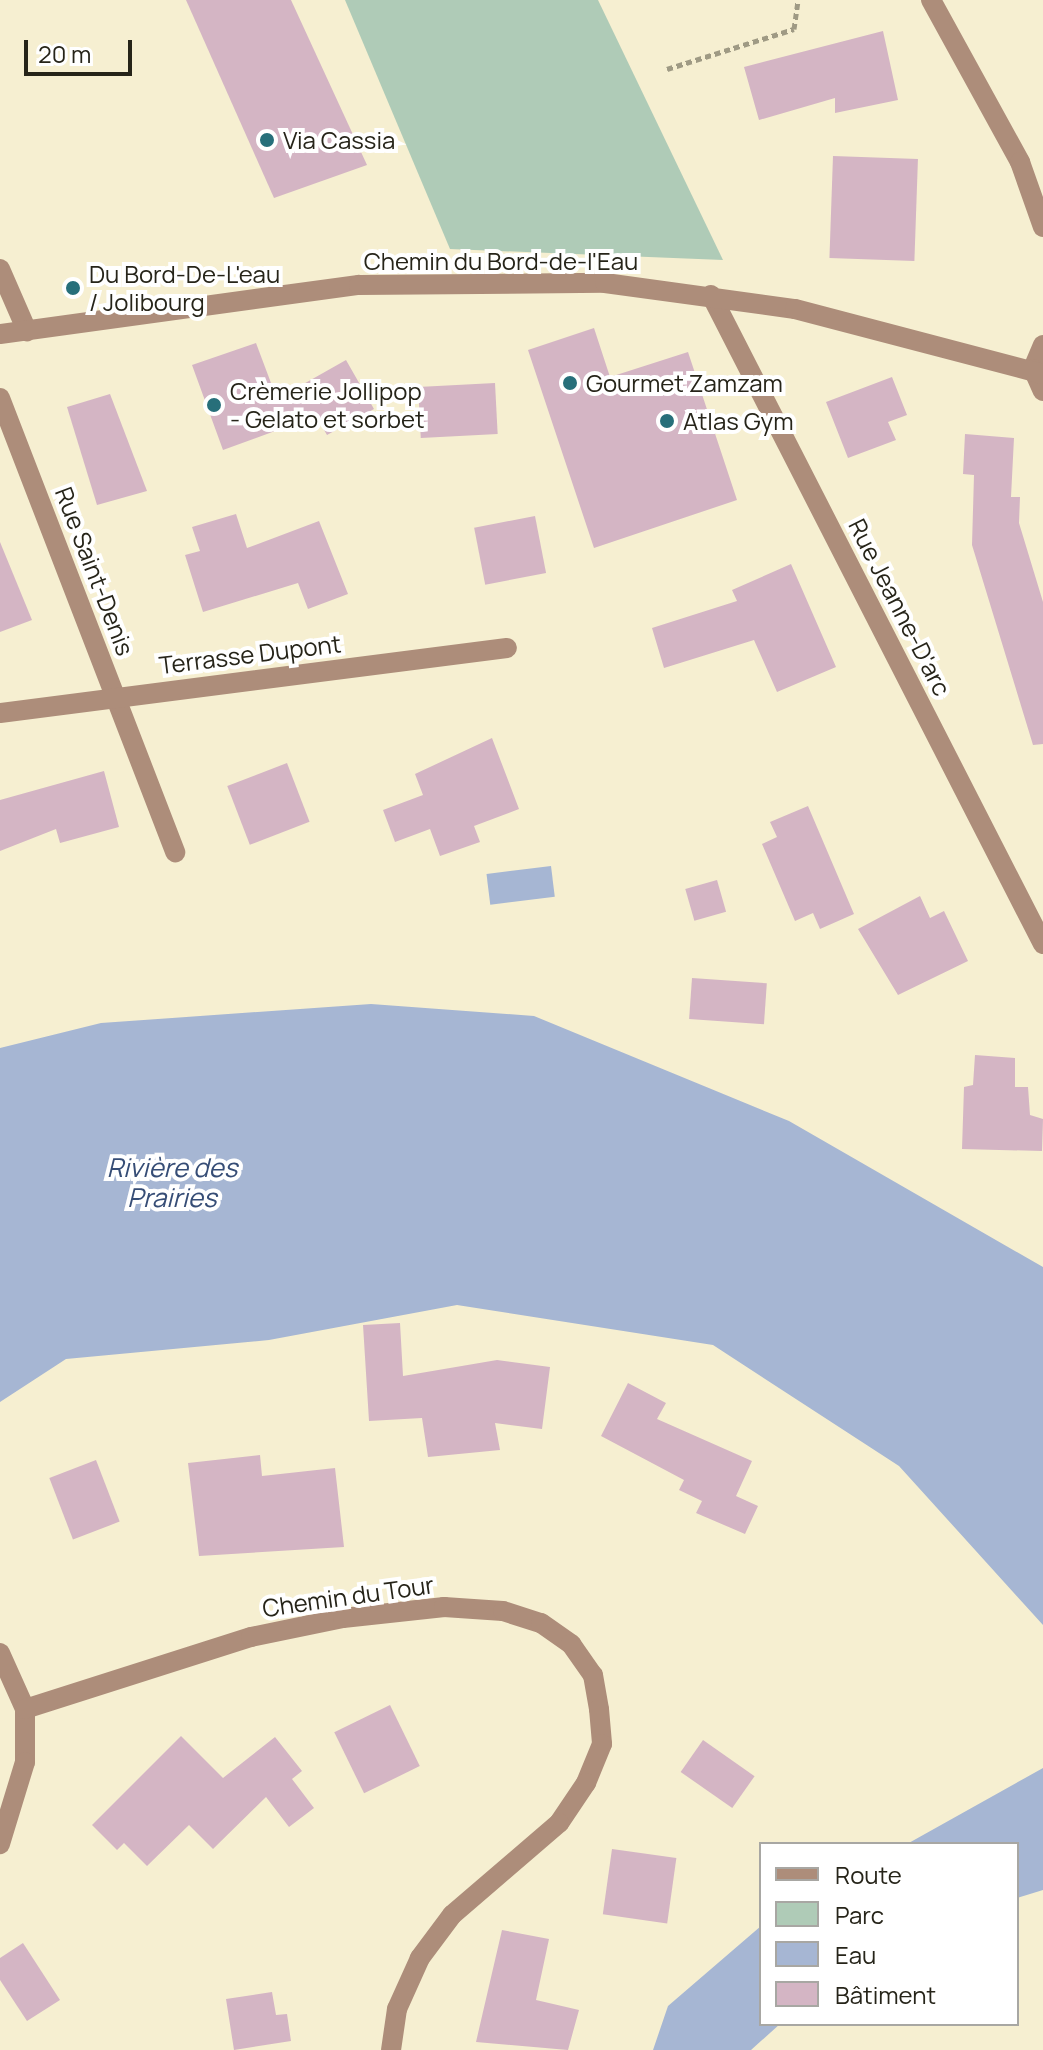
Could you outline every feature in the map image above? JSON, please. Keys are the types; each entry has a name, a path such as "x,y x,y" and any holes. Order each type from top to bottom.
{"street":[{"path":"931,0 1020,162 1043,227"},
{"path":"0,269 27,331"},
{"name":"Chemin du Bord-de-l'Eau","path":"0,334 359,285 605,283 711,295 1038,372"},
{"name":"Rue Jeanne-D'arc","path":"711,295 1043,944"},
{"path":"1043,345 1038,372 1043,391"},
{"name":"Rue Saint-Denis","path":"0,398 175,852"},
{"name":"Terrasse Dupont","path":"0,713 507,648"},
{"name":"Chemin du Tour","path":"25,1709 251,1637 343,1618 444,1607 503,1611 541,1623 571,1644 593,1675 599,1709 602,1744 586,1783 559,1823 452,1915 420,1958 397,2009 391,2050"},
{"path":"0,1653 25,1709 25,1762 0,1844"}],"path":[{"path":"667,69 794,29 798,0"}],"green space":[{"path":"345,0 598,0 723,260 450,249"}],"water":[{"path":"551,866 555,897 490,905 486,874"},
{"name":"Rivière des Prairies","path":"371,1004 534,1016 789,1121 1043,1267 1043,1625 899,1466 713,1345 457,1305 269,1340 66,1359 0,1402 0,1048 101,1023"},
{"path":"1043,1768 1043,1890 1019,1897 1019,1842 911,1842"},
{"path":"759,1928 759,2026 778,2026 751,2050 653,2050 668,2006"}],"building":[{"path":"186,0 291,0 367,165 274,198"},
{"path":"883,31 898,100 835,113 835,98 759,120 744,67"},
{"path":"833,156 918,159 914,261 829,258"},
{"path":"594,328 610,377 688,352 737,500 594,548 528,350"},
{"path":"256,343 277,399 346,360 374,409 327,435 316,416 223,450 192,365"},
{"path":"892,377 907,415 888,422 896,440 848,458 826,402"},
{"path":"495,383 498,434 421,438 418,387"},
{"path":"110,394 147,491 97,505 67,407"},
{"path":"965,434 1014,438 1011,497 1020,497 1019,523 1043,602 1043,744 1033,745 972,545 974,475 963,474"},
{"path":"236,514 247,548 319,521 348,594 308,609 298,583 203,612 185,555 200,551 192,527"},
{"path":"535,516 546,573 485,585 474,528"},
{"path":"0,542 32,620 0,632"},
{"path":"791,564 836,667 777,692 754,640 664,668 652,628 737,601 732,590"},
{"path":"492,738 519,809 474,826 480,842 440,856 430,829 395,842 383,810 423,795 415,774"},
{"path":"287,763 310,822 250,845 227,786"},
{"path":"104,771 119,827 60,843 56,829 0,851 0,800"},
{"path":"808,806 854,914 820,929 813,913 795,921 762,844 777,837 770,822"},
{"path":"717,880 726,912 694,921 685,889"},
{"path":"920,896 930,918 944,911 968,961 898,995 858,929"},
{"path":"692,978 767,983 764,1024 689,1019"},
{"path":"975,1055 1015,1058 1015,1087 1028,1087 1030,1115 1043,1119 1042,1151 962,1149 964,1087 973,1085"},
{"path":"400,1323 403,1376 497,1360 550,1367 542,1429 495,1423 500,1450 428,1457 422,1418 369,1421 363,1325"},
{"path":"628,1383 666,1403 657,1419 752,1461 736,1496 758,1506 745,1534 696,1513 702,1501 679,1490 684,1480 601,1436"},
{"path":"260,1455 262,1476 335,1468 344,1547 199,1556 188,1463"},
{"path":"96,1460 120,1522 73,1540 49,1478"},
{"path":"390,1705 420,1766 364,1793 334,1732"},
{"path":"181,1736 223,1778 275,1737 302,1771 292,1779 314,1808 289,1827 266,1797 213,1849 189,1825 147,1866 124,1843 117,1850 92,1825"},
{"path":"703,1740 755,1776 732,1808 681,1772"},
{"path":"612,1849 676,1858 667,1923 603,1914"},
{"path":"502,1930 549,1939 536,2000 579,2010 568,2050 476,2042"},
{"path":"23,1943 60,2000 27,2021 0,1980 0,1958"},
{"path":"272,1992 276,2015 287,2014 291,2041 234,2050 226,1999"}],"place":[{"name":"Via Cassia","path":"267,140"},
{"name":"Du Bord-De-L'eau / Jolibourg","path":"73,288"},
{"name":"Gourmet Zamzam","path":"570,383"},
{"name":"Crèmerie Jollipop - Gelato et sorbet","path":"214,405"},
{"name":"Atlas Gym","path":"667,421"}]}
